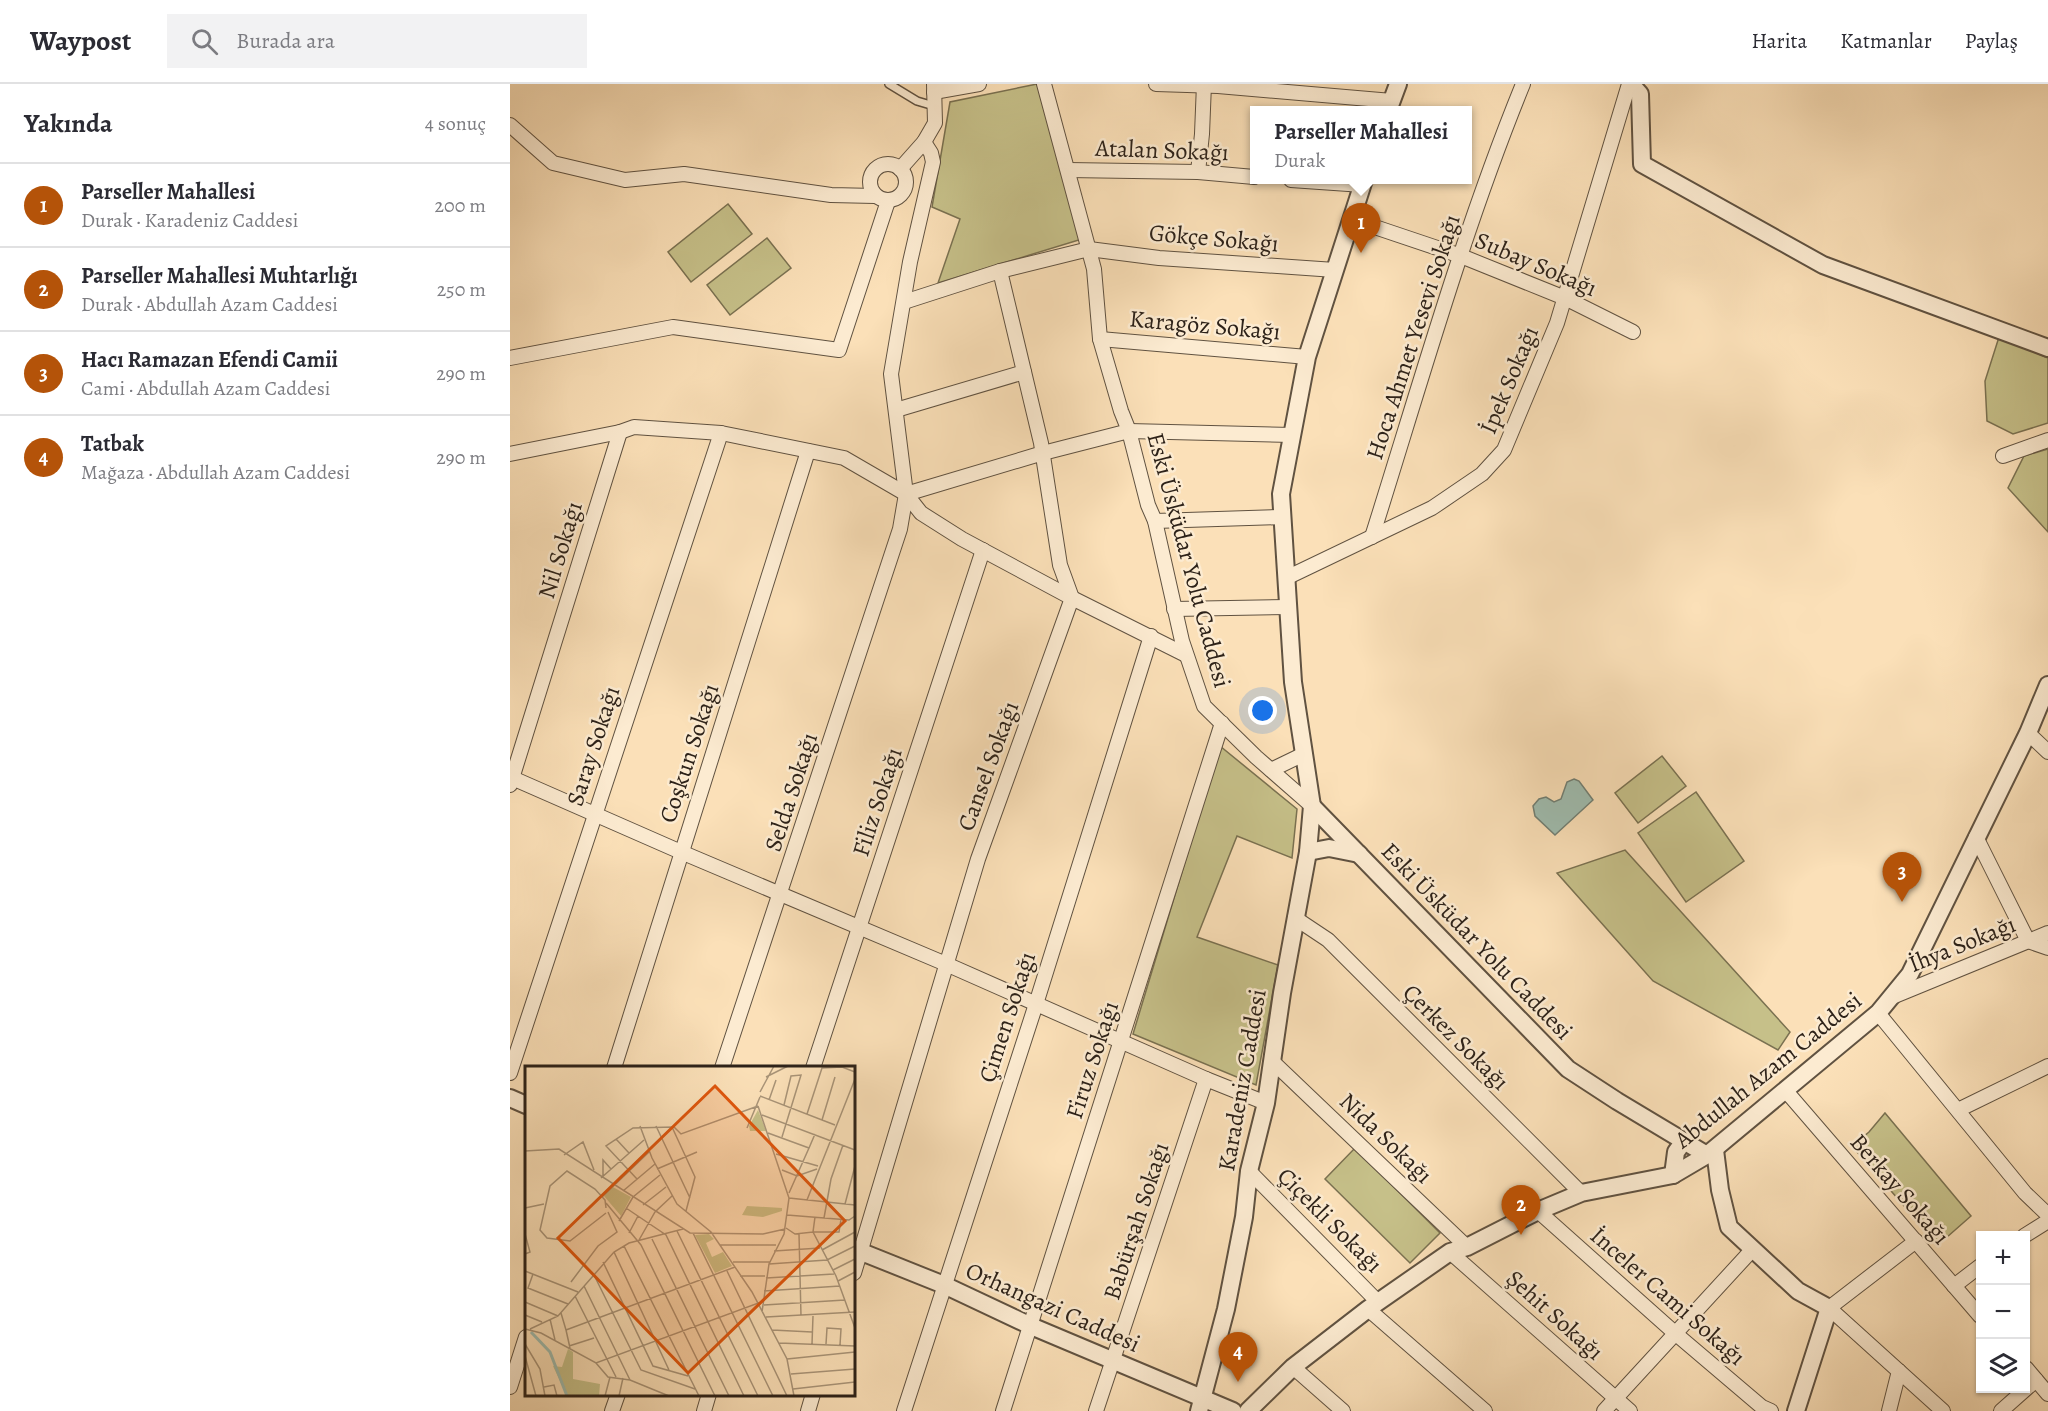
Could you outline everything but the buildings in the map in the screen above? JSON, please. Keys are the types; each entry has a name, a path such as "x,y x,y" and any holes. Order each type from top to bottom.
{"street":[{"path":"900,169 924,142 934,123 934,94 979,84"},
{"name":"Eski Üsküdar Yolu Caddesi","path":"1044,84 1094,269 1100,339 1129,431 1148,505 1155,521 1186,656 1204,706 1312,806 1568,1069 1684,1141 1711,1152"},
{"path":"1156,84 1204,85 1390,106 1398,84"},
{"name":"Hoca Ahmet Yesevi Sokağı","path":"1372,537 1461,256 1502,134 1523,84"},
{"path":"1630,84 1640,94 1642,164 1823,265 2048,348"},
{"name":"İpek Sokağı","path":"1286,578 1432,508 1482,474 1504,450 1557,323 1630,84"},
{"path":"1198,172 1204,85"},
{"path":"510,125 553,163 625,180 684,174 831,195 881,198 901,195 906,182 900,169 887,164 874,169 869,183 881,198"},
{"name":"Selda Sokağı","path":"723,1066 900,529 906,494 891,374 910,262 933,162 931,153 924,142"},
{"name":"Atalan Sokağı","path":"1068,170 1198,172 1250,177"},
{"name":"Karadeniz Caddesi","path":"1201,1405 1226,1310 1244,1217 1249,1171 1266,1103 1282,993 1308,852 1312,806 1293,682 1281,494 1306,357 1363,184"},
{"path":"510,358 673,327 839,350 881,198"},
{"name":"Subay Sokağı","path":"1351,219 1461,256 1565,298 1633,332"},
{"path":"904,302 1000,271 1089,249"},
{"name":"Gökçe Sokağı","path":"1089,249 1159,258 1335,270"},
{"path":"1000,271 1043,453 1060,565 1072,598"},
{"name":"Karagöz Sokağı","path":"1100,339 1306,357"},
{"path":"896,410 1024,372"},
{"path":"511,458 634,427 721,433 844,458 906,494 921,513 962,539 1186,656"},
{"path":"906,494 1043,453 1129,431 1292,435"},
{"name":"Nil Sokağı","path":"511,780 620,432"},
{"name":"Saray Sokağı","path":"510,1073 721,433"},
{"path":"2003,456 2048,440"},
{"name":"Coşkun Sokağı","path":"615,1066 808,452"},
{"path":"1155,521 1282,517"},
{"name":"Filiz Sokağı","path":"814,1066 983,550"},
{"name":"Cansel Sokağı","path":"857,1251 978,859 1072,598"},
{"path":"1174,609 1288,607"},
{"name":"Çimen Sokağı","path":"903,1411 1036,1004 1150,636"},
{"name":"Abdullah Azam Caddesi","path":"1248,1411 1293,1367 1373,1305 1450,1252 1467,1247 1538,1211 1581,1193 1673,1175 1711,1152 1878,1013 1910,974 2028,733 2048,685"},
{"name":"Firuz Sokağı","path":"1003,1411 1222,723"},
{"path":"2028,733 2048,752"},
{"path":"1271,770 1304,754"},
{"path":"511,780 860,926 1206,1079 1266,1103"},
{"path":"1976,837 2028,942 2048,948"},
{"path":"1308,852 1329,848 1359,854"},
{"name":"Çerkez Sokağı","path":"1295,918 1328,940 1581,1193"},
{"name":"İhya Sokağı","path":"1892,996 2048,933"},
{"path":"1878,1013 2025,1193 2048,1215"},
{"name":"Nida Sokağı","path":"1273,1062 1467,1247"},
{"path":"1958,1110 2048,1066"},
{"name":"Babürşah Sokağı","path":"1096,1411 1206,1079"},
{"name":"Berkay Sokağı","path":"1786,1091 1976,1311"},
{"path":"510,1098 525,1105"},
{"path":"1673,1175 1676,1152 1684,1141"},
{"path":"1711,1152 1729,1227 1798,1291 1829,1308 1943,1411"},
{"name":"Çiçekli Sokağı","path":"1249,1171 1373,1305 1485,1411"},
{"name":"İnceler Cami Sokağı","path":"1538,1211 1676,1334 1762,1407 1771,1411"},
{"path":"2030,1232 2048,1221"},
{"path":"1796,1411 1829,1308 1916,1241"},
{"path":"1604,1411 1752,1250"},
{"name":"Orhangazi Caddesi","path":"857,1251 944,1285 1031,1326 1113,1360 1201,1405 1233,1411"},
{"name":"Şehit Sokağı","path":"1450,1252 1630,1411"},
{"path":"1954,1286 1976,1269"},
{"path":"510,1387 525,1340"},
{"path":"1293,1367 1343,1411"},
{"path":"1889,1411 1899,1371"},
{"path":"2030,1373 2048,1394"},
{"path":"2001,1411 2036,1380"},
{"path":"612,1411 618,1396"},
{"path":"704,1411 709,1396"},
{"path":"807,1411 813,1396"}],"lane":[{"path":"890,84 917,101 934,94"}],"shaded area":[{"path":"1037,84 1082,239 938,283 960,219 932,207 950,102"},
{"path":"728,204 752,234 691,282 668,252"},
{"path":"767,238 791,268 730,315 707,285"},
{"path":"1999,337 2048,358 2048,423 2013,434 1987,421 1985,381"},
{"path":"2048,449 2048,532 2008,488 2024,456"},
{"path":"1220,746 1297,809 1292,858 1237,836 1197,937 1278,965 1256,1085 1133,1034"},
{"path":"1662,756 1686,786 1638,823 1615,793"},
{"path":"1574,779 1579,781 1593,800 1555,835 1535,816 1533,806 1539,799 1546,797 1554,802 1561,799 1567,782"},
{"path":"1696,792 1744,861 1686,902 1638,833"},
{"path":"1625,850 1790,1032 1778,1050 1653,981 1557,873"},
{"path":"1885,1113 1971,1216 1938,1245 1852,1146 1869,1132"},
{"path":"1355,1148 1440,1233 1410,1263 1325,1179"}],"place":[{"name":"Parseller Mahallesi","path":"1361,253"},
{"name":"Hacı Ramazan Efendi Camii","path":"1902,902"},
{"name":"Parseller Mahallesi Muhtarlığı","path":"1521,1235"},
{"name":"Tatbak","path":"1238,1382"}]}
